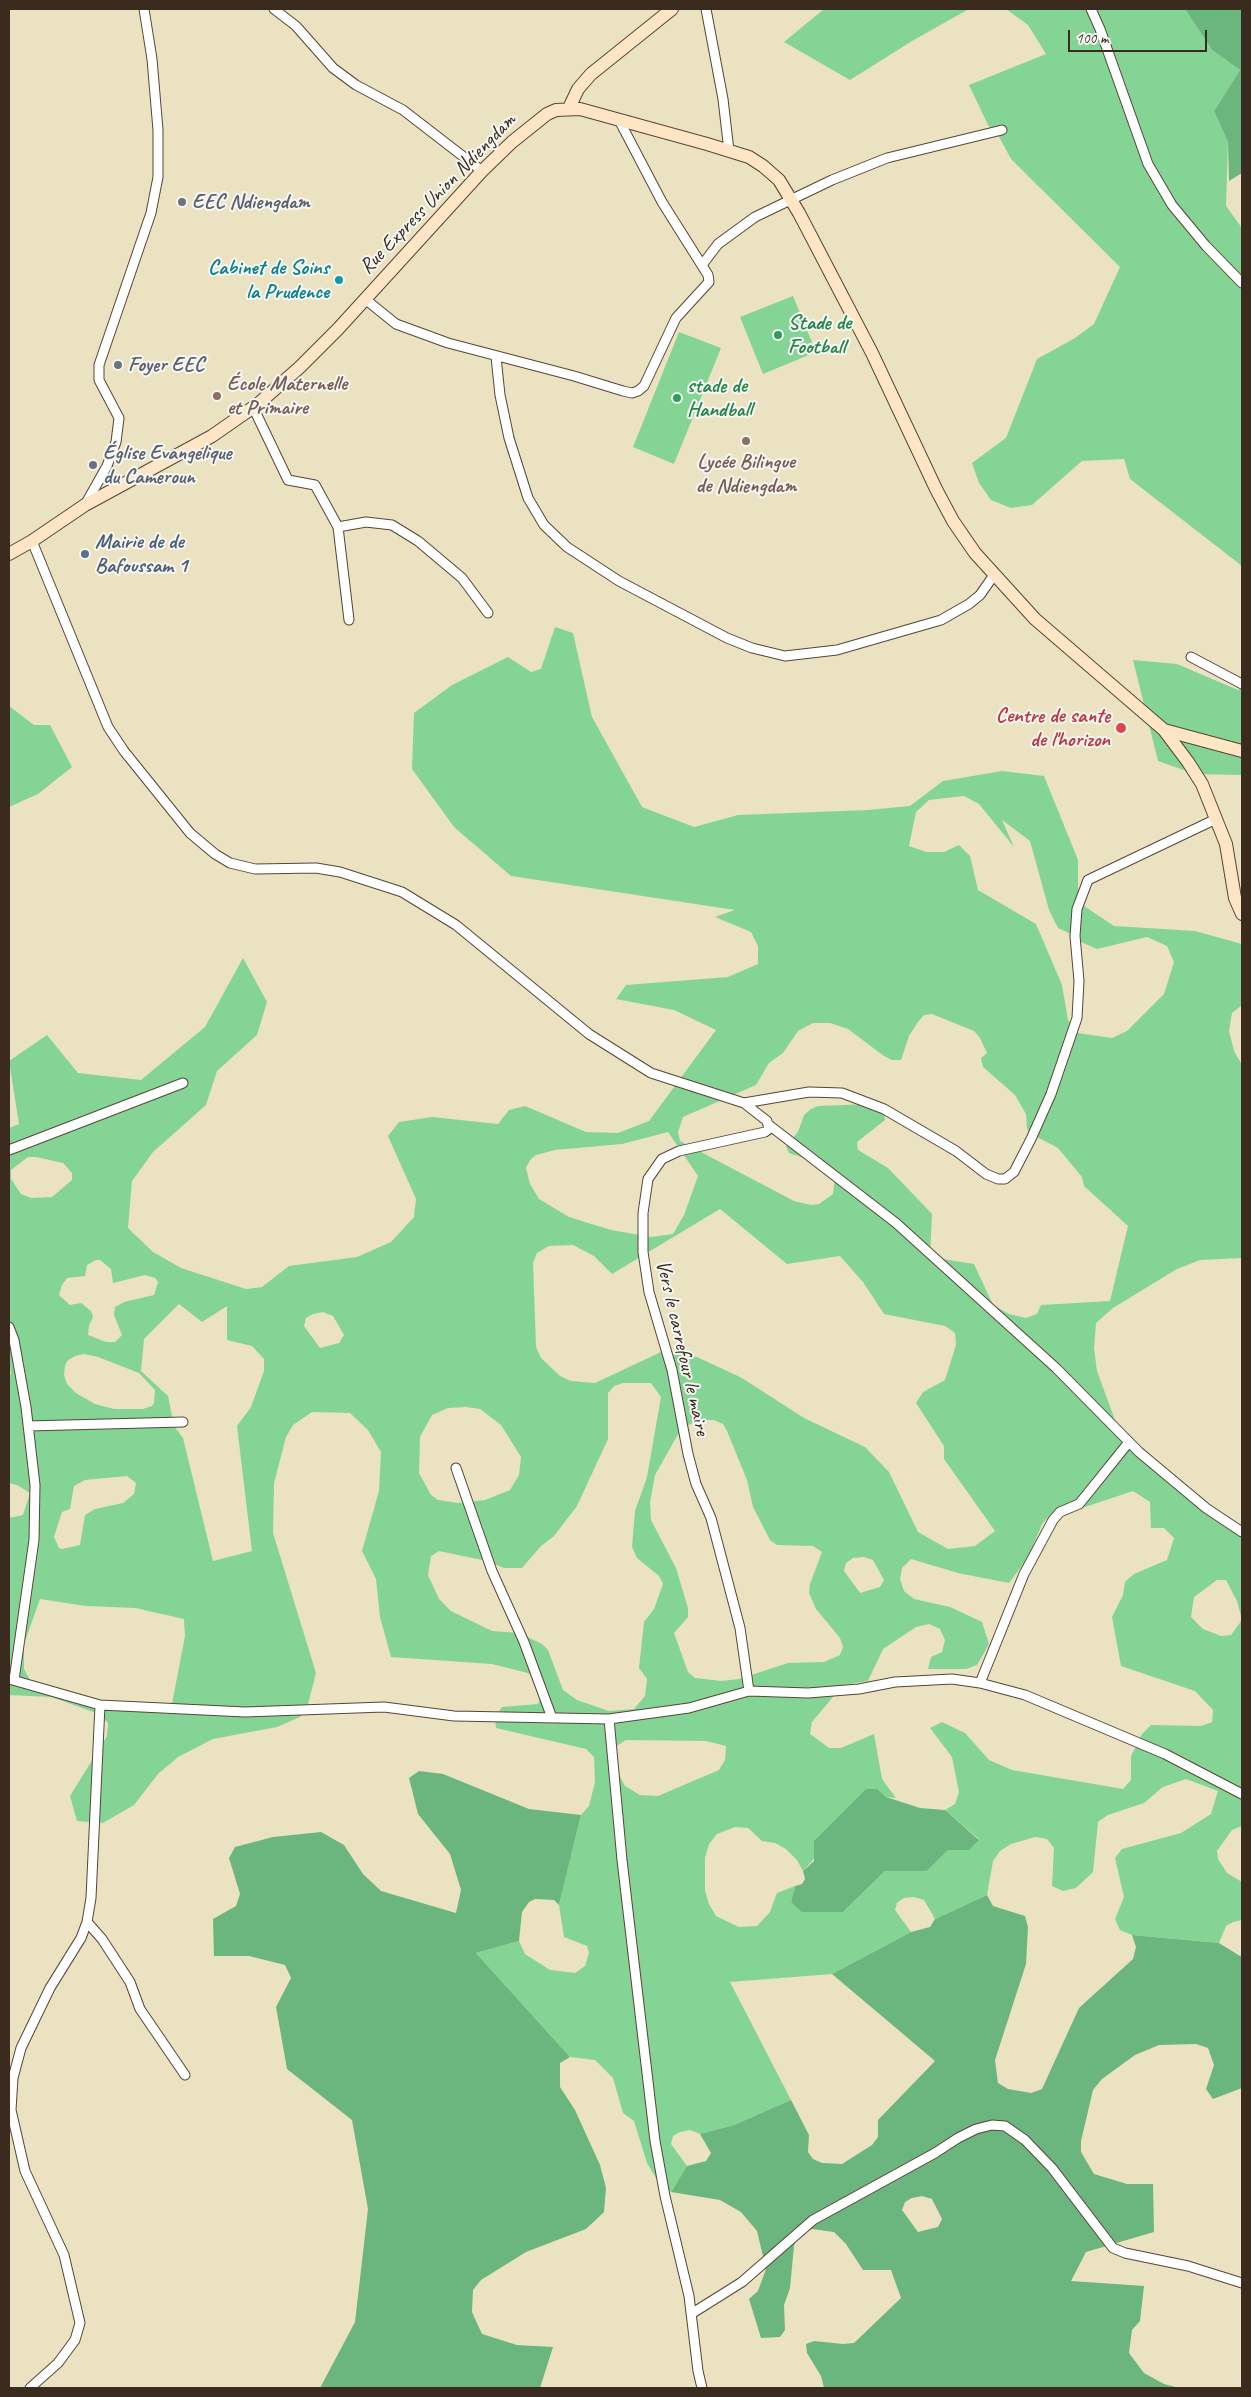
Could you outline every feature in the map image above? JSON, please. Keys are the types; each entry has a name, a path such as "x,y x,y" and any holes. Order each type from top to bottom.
{"street":[{"path":"85,505 107,466 116,442 119,418 99,380 100,365 151,213 158,177 158,130 152,59 144,9"},
{"path":"274,9 296,26 332,68 356,85 403,110 482,171"},
{"path":"672,9 591,74 578,89 569,108 619,120 749,157 768,169 779,180 792,200 872,353 936,489 965,538 994,575 1035,619 1065,647 1164,730 1202,784 1226,844 1235,898 1242,914"},
{"path":"706,9 724,98 729,151"},
{"path":"1090,9 1100,28 1148,164 1172,205 1206,246 1242,283"},
{"name":"Rue Express Union Ndiengdam","path":"9,554 32,541 85,505 212,436 254,407 300,367 482,171 532,124 556,110 569,108"},
{"path":"365,299 388,319 406,329 448,343 632,393 644,386 676,318 709,282 708,275 662,202 619,120"},
{"path":"702,265 718,244 737,228 755,217 792,200 887,158 1002,130"},
{"path":"496,357 502,404 509,438 528,498 544,525 567,547 619,581 727,638 752,648 785,656 837,650 941,620 980,595 994,575"},
{"path":"254,407 288,480 315,485 338,527 349,620"},
{"path":"338,527 366,522 392,525 418,541 462,578 488,613"},
{"path":"32,541 108,727 124,751 190,833 215,854 230,863 256,869 316,868 340,872 402,892 456,925 589,1034 651,1073 744,1103 769,1125 896,1223 1056,1368 1129,1442 1206,1508 1242,1532"},
{"path":"1191,657 1242,684"},
{"path":"1164,730 1242,751"},
{"path":"744,1103 810,1092 842,1093 884,1109 956,1151 986,1174 998,1179 1005,1179 1014,1172 1031,1139 1051,1094 1077,1018 1079,981 1077,909 1088,880 1216,819"},
{"path":"9,1150 183,1083"},
{"name":"Vers le carrefour le maire","path":"749,1691 740,1628 710,1518 696,1484 688,1454 672,1370 649,1292 643,1252 643,1213 648,1179 662,1159 679,1151 765,1132 769,1129 769,1125"},
{"path":"9,1327 14,1340 28,1426 35,1485 34,1540 28,1593 11,1679 100,1705 245,1712 384,1707 454,1716 609,1719 689,1708 749,1691 808,1693 932,1679 980,1683 1025,1695 1204,1772 1242,1794"},
{"path":"28,1426 183,1422"},
{"path":"980,1683 1024,1574 1053,1520 1060,1512 1079,1504 1129,1442"},
{"path":"456,1468 492,1571 524,1642 552,1718"},
{"path":"30,2388 40,2381 63,2356 75,2340 80,2323 64,2255 26,2171 12,2110 13,2078 22,2048 50,1988 80,1938 87,1922 91,1898 100,1705"},
{"path":"609,1719 622,1860 655,2141 665,2196 685,2272 702,2388"},
{"path":"87,1922 102,1939 130,1982 140,2009 185,2075"},
{"path":"691,2314 742,2282 813,2220 935,2153 958,2138 976,2129 992,2125 1005,2126 1025,2140 1052,2168 1113,2248 1125,2253 1188,2266 1242,2283"}],"green space":[{"path":"824,9 969,9 912,41 850,80 784,42"},
{"path":"1006,9 1185,9 1212,50 1240,70 1214,111 1228,142 1226,206 1242,228 1242,566 1130,479 1124,459 1082,461 1032,505 1011,508 991,500 979,483 972,463 1006,438 1037,359 1075,338 1094,324 1120,267 1011,159 998,135 988,125 969,85 1046,54 1028,25"},
{"path":"1185,9 1242,9 1242,173 1229,181 1228,142 1214,111 1240,70 1212,50"},
{"name":"Stade de Football","path":"793,296 816,352 763,374 740,317"},
{"name":"stade de Handball","path":"679,332 721,348 674,464 633,447"},
{"path":"555,627 573,633 592,717 642,807 694,827 738,815 868,810 910,806 943,781 1002,771 1044,776 1078,860 1078,902 1114,926 1195,931 1242,944 1242,1005 1232,1013 1229,1031 1234,1051 1242,1065 1242,1258 1200,1260 1177,1269 1113,1308 1096,1323 1094,1348 1097,1371 1123,1442 1242,1536 1242,1620 1242,1826 1232,1830 1217,1851 1218,1859 1227,1873 1242,1882 1242,1920 1226,1926 1219,1943 1132,1935 1120,1930 1115,1919 1124,1897 1115,1858 1122,1849 1181,1833 1211,1814 1218,1791 1186,1779 1163,1787 1144,1803 1108,1815 1098,1822 1093,1872 1076,1888 1063,1891 1052,1886 1054,1848 1047,1839 1035,1837 1011,1844 1000,1851 993,1861 987,1895 935,1919 924,1900 914,1897 904,1898 897,1903 895,1910 911,1932 832,1974 730,1982 791,2100 734,2125 700,2134 690,2130 673,2136 671,2144 687,2166 671,2192 660,2185 647,2163 634,2121 623,2113 613,2078 595,2060 570,2057 476,1953 519,1941 525,1954 550,1970 575,1973 585,1966 589,1953 587,1946 564,1937 559,1905 581,1815 589,1806 595,1782 594,1757 586,1749 496,1728 495,1717 502,1707 538,1704 543,1693 538,1682 528,1673 492,1664 391,1657 380,1617 376,1579 362,1551 379,1491 381,1452 368,1430 350,1413 312,1412 293,1425 286,1437 274,1483 273,1533 316,1673 307,1708 300,1717 277,1727 213,1739 178,1757 158,1774 134,1805 103,1823 77,1821 70,1796 107,1736 108,1723 99,1714 51,1697 9,1695 9,1518 23,1515 30,1493 17,1485 9,1483 9,1376 11,1374 9,1359 9,1128 19,1124 9,1061 47,1035 78,1073 141,1080 205,1027 243,958 267,1002 257,1035 217,1071 206,1105 153,1152 132,1181 128,1228 153,1252 181,1268 246,1289 262,1287 289,1266 357,1257 391,1242 414,1217 416,1199 388,1136 399,1122 432,1117 498,1124 509,1110 525,1106 586,1132 618,1133 649,1121 716,1030 674,1010 616,999 626,985 728,977 758,964 758,946 751,932 715,917 735,910 511,876 454,827 412,769 414,713 452,685 508,657 531,672 541,669","holes":["964,796 979,804 1014,847 1002,820 1030,841 1049,910 1058,928 1097,949 1147,937 1167,946 1174,962 1164,994 1127,1031 1112,1038 1078,1033 1068,1020 1062,985 1036,924 978,890 970,856 959,845 944,852 926,852 909,846 916,812 929,800","932,1014 974,1031 980,1038 987,1053 981,1058 983,1067 1015,1095 1026,1114 1027,1129 1033,1135 1058,1148 1082,1177 1084,1186 1128,1226 1110,1301 1041,1305 1037,1314 1026,1318 1009,1314 993,1305 974,1264 930,1257 932,1214 888,1168 858,1150 857,1142 885,1120 884,1112 869,1104 818,1106 811,1109 804,1115 798,1132 786,1146 789,1153 822,1164 835,1177 833,1194 819,1204 811,1205 794,1201 680,1141 678,1132 683,1117 756,1085 769,1063 783,1053 798,1031 813,1023 830,1023 848,1029 892,1060 901,1060 909,1036 924,1015","668,1132 698,1176 684,1215 673,1234 651,1237 611,1230 569,1217 539,1199 530,1184 526,1168 530,1160 536,1155 555,1150 622,1144","28,1157 63,1163 72,1173 72,1180 52,1197 31,1198 21,1194 11,1179 11,1170","720,1209 787,1264 840,1256 863,1282 884,1314 945,1326 955,1333 956,1345 945,1380 923,1392 916,1403 944,1446 944,1459 995,1531 975,1546 948,1549 918,1532 889,1472 865,1447 804,1418 742,1378 697,1357 661,1352 595,1383 571,1381 560,1376 541,1358 536,1347 533,1263 537,1253 549,1246 573,1245 594,1256 612,1274","100,1260 111,1269 113,1283 145,1275 155,1278 158,1282 154,1295 124,1302 115,1307 114,1315 122,1335 115,1342 106,1342 88,1335 89,1325 93,1317 91,1311 81,1303 70,1305 59,1295 62,1285 67,1278 85,1276 87,1265","179,1304 202,1322 227,1306 227,1340 252,1346 264,1359 264,1371 251,1407 237,1426 252,1551 213,1561 183,1438 174,1426 168,1396 141,1371 144,1339","323,1312 333,1316 344,1335 339,1343 320,1348 304,1326 306,1318","84,1354 98,1357 139,1373 155,1390 154,1403 152,1406 143,1409 114,1409 95,1404 76,1393 67,1384 64,1375 67,1361 75,1356","623,1383 651,1383 661,1397 647,1477 635,1511 632,1547 637,1558 659,1576 663,1584 654,1609 644,1622 639,1668 647,1679 645,1696 634,1709 609,1711 577,1700 563,1690 548,1650 542,1644 519,1633 492,1631 451,1611 439,1599 428,1575 431,1556 439,1551 487,1561 504,1568 522,1568 541,1546 554,1536 577,1506 608,1439 608,1393 614,1386","466,1407 480,1409 501,1425 521,1457 519,1475 510,1490 485,1500 458,1503 438,1500 431,1495 419,1473 420,1437 432,1415 448,1408","698,1420 714,1420 723,1424 747,1480 753,1507 770,1540 777,1545 813,1546 822,1552 810,1584 809,1593 816,1609 840,1638 843,1647 840,1655 824,1662 788,1663 739,1679 722,1681 695,1678 688,1672 674,1633 688,1617 688,1608 676,1568 651,1520 650,1502 655,1475 681,1429","127,1476 136,1483 134,1494 123,1503 95,1509 85,1515 80,1545 62,1549 59,1548 54,1537 62,1512 70,1509 74,1486 85,1480","1133,1491 1150,1502 1151,1528 1164,1528 1174,1538 1167,1560 1134,1574 1125,1582 1123,1595 1112,1617 1121,1666 1195,1691 1213,1710 1212,1722 1201,1726 1151,1725 1142,1734 1131,1756 1131,1780 1123,1789 1012,1770 989,1760 965,1733 942,1722 930,1728 952,1757 959,1792 955,1804 945,1810 979,1839 969,1850 948,1850 927,1871 885,1871 843,1912 791,1902 795,1886 777,1893 770,1912 757,1926 739,1927 716,1916 709,1904 705,1891 705,1858 709,1844 717,1834 735,1827 748,1828 762,1841 775,1843 786,1849 797,1860 803,1871 876,1789 886,1797 896,1798 882,1779 874,1734 841,1748 829,1748 810,1734 812,1722 843,1685 868,1681 883,1649 916,1627 929,1624 940,1629 945,1640 942,1652 931,1657 928,1669 966,1669 977,1665 989,1644 982,1622 950,1607 914,1599 904,1591 900,1579 902,1568 911,1559 958,1573 1009,1583 1028,1558 1042,1524 1050,1515 1073,1511","864,1557 873,1560 884,1580 880,1587 860,1593 844,1571 846,1563 853,1558","1217,1580 1226,1580 1237,1601 1242,1620 1231,1635 1221,1636 1203,1629 1191,1617 1194,1597","40,1599 86,1606 135,1608 184,1619 185,1636 171,1709 114,1706 30,1680 24,1669 24,1644","626,1740 706,1741 726,1746 725,1760 719,1770 658,1796 640,1795 625,1786 614,1765 615,1747"]},
{"path":"1133,660 1177,664 1238,690 1242,688 1242,775 1195,774 1158,761"},
{"path":"9,706 34,725 50,725 72,767 38,794 9,807"},
{"path":"419,1771 443,1774 529,1809 581,1815 559,1905 554,1900 535,1899 529,1902 522,1912 519,1941 476,1953 570,2057 560,2063 560,2087 575,2110 600,2165 606,2188 604,2212 586,2229 526,2252 481,2280 473,2290 472,2312 482,2334 517,2345 553,2347 540,2388 320,2388 355,2322 368,2209 352,2120 287,2069 276,2007 291,1978 285,1965 249,1956 214,1956 213,1919 236,1906 240,1894 229,1858 235,1847 273,1837 321,1832 344,1845 363,1874 381,1891 456,1913 461,1890 450,1854 418,1814 409,1778"},
{"path":"866,1789 877,1789 886,1797 920,1808 945,1810 979,1840 969,1850 948,1850 927,1871 885,1871 843,1912 802,1912 791,1902 795,1886 802,1884 805,1879 803,1871 814,1861 814,1841"},
{"path":"987,1895 993,1906 1025,1916 1028,1927 1026,1964 995,2060 998,2083 1008,2089 1031,2093 1042,2089 1079,2008 1133,1959 1136,1947 1132,1935 1219,1943 1240,1956 1242,1955 1242,2088 1213,2099 1206,2089 1214,2065 1208,2048 1196,2044 1159,2045 1135,2055 1102,2079 1093,2090 1081,2141 1081,2152 1094,2174 1127,2184 1153,2184 1154,2232 1086,2252 1071,2281 1144,2286 1140,2321 1132,2330 1129,2353 1144,2373 1164,2384 1179,2388 824,2388 821,2376 807,2353 806,2344 814,2341 843,2344 854,2343 901,2298 891,2270 863,2270 846,2244 834,2232 812,2229 797,2237 794,2246 790,2288 784,2305 785,2330 780,2337 761,2338 749,2299 758,2291 766,2269 757,2231 741,2212 720,2200 671,2192 687,2166 706,2161 711,2153 700,2134 734,2125 791,2100 809,2135 808,2152 813,2159 822,2163 842,2164 872,2145 878,2137 878,2120 935,2061 832,1974 911,1932 930,1927 935,1919","holes":["922,2196 932,2199 942,2219 938,2227 918,2232 902,2210 905,2202"]}],"place":[{"name":"EEC Ndiengdam","path":"182,202"},
{"name":"Cabinet de Soins la Prudence","path":"339,280"},
{"name":"Stade de Football","path":"778,335"},
{"name":"Foyer EEC","path":"118,365"},
{"name":"École Maternelle et Primaire","path":"217,396"},
{"name":"stade de Handball","path":"677,398"},
{"name":"Lycée Bilingue de Ndiengdam","path":"746,441"},
{"name":"Église Evangelique du Cameroun","path":"93,465"},
{"name":"Mairie de de Bafoussam 1","path":"85,554"},
{"name":"Centre de sante de l'horizon","path":"1121,728"}]}
